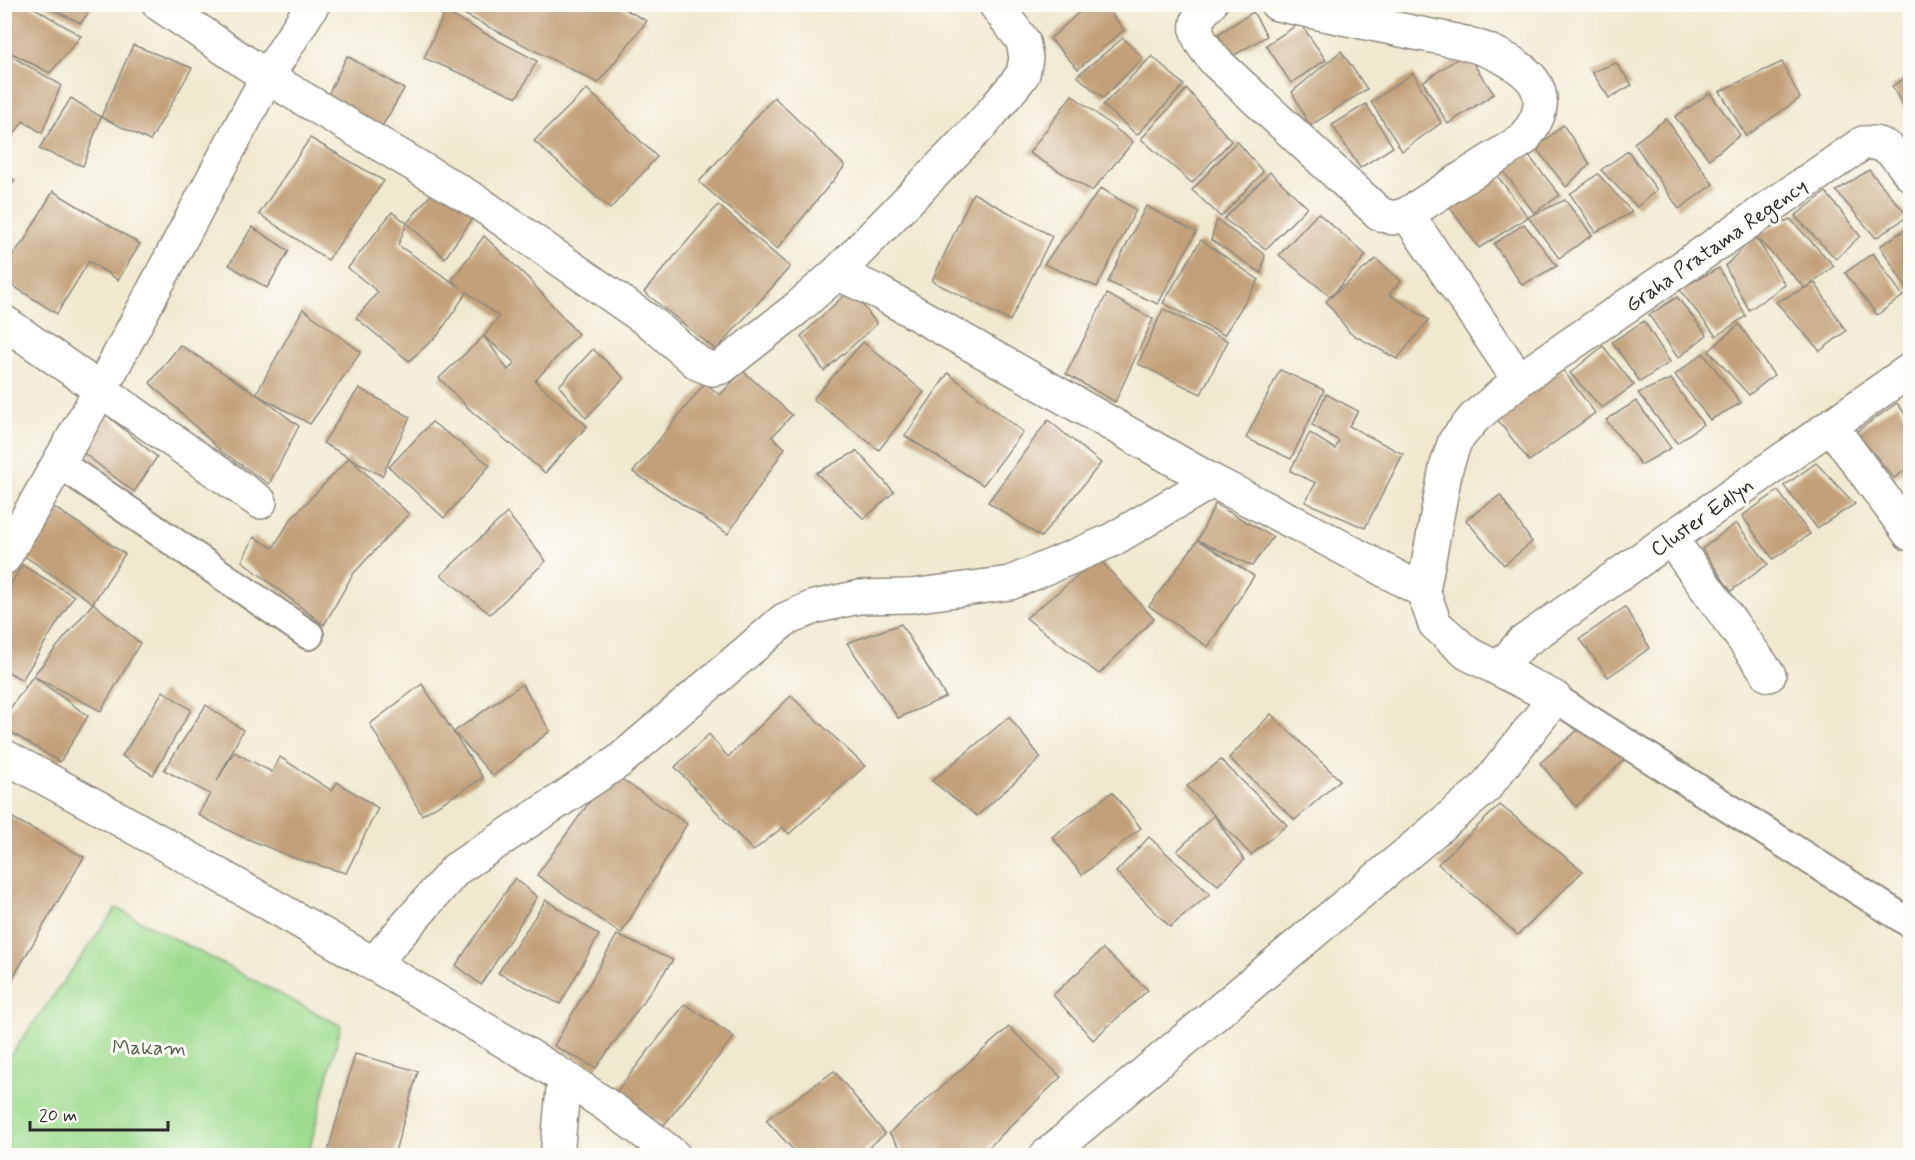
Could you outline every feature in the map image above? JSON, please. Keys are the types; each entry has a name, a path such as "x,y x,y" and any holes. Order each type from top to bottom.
{"street":[{"path":"159,4 267,77 479,203 654,325 699,364 712,369 722,367 796,309 837,273 983,123 1023,74 1026,58 1023,41 995,4"},
{"path":"4,558 100,391 267,77 313,4"},
{"path":"1210,4 1196,25 1198,40 1216,62 1380,214 1393,218 1407,214 1524,139 1535,123 1540,107 1539,92 1531,78 1499,55 1476,46 1277,4"},
{"name":"Graha Pratama Regency","path":"1423,591 1446,468 1455,441 1475,417 1519,380 1863,143 1876,142 1888,148 1911,174"},
{"path":"1407,214 1519,380"},
{"path":"837,273 880,293 1212,481 1423,591 1435,624 1467,653 1555,698 1484,789 1046,1155"},
{"path":"4,322 260,502"},
{"name":"Cluster Edlyn","path":"1499,669 1522,643 1911,370"},
{"path":"1831,426 1911,534"},
{"path":"373,964 456,869 618,762 784,620 814,607 859,597 911,596 1010,583 1110,541 1212,481"},
{"path":"1671,539 1769,675"},
{"path":"4,756 141,830 373,964 564,1078 650,1135 674,1155"},
{"path":"557,1155 564,1078"}],"lane":[{"path":"59,463 309,635"},
{"path":"1555,698 1911,922"}],"green space":[{"name":"Makam","path":"116,908 341,1026 308,1155 5,1155 5,1063"}],"building":[{"path":"4,4 28,4 81,36 50,73 4,49"},
{"path":"40,4 94,4 81,23"},
{"path":"444,4 615,4 647,21 598,83"},
{"path":"1088,4 1104,4 1124,30 1078,69 1050,39"},
{"path":"445,12 537,61 517,97 424,58"},
{"path":"1253,12 1267,36 1231,57 1218,34"},
{"path":"1300,23 1326,60 1291,83 1266,45"},
{"path":"1123,38 1143,58 1103,98 1077,76"},
{"path":"133,45 192,68 150,141 101,117"},
{"path":"1341,51 1367,89 1310,126 1292,92"},
{"path":"4,52 61,85 42,133 23,121 4,150"},
{"path":"1466,53 1494,94 1448,124 1423,82"},
{"path":"347,56 404,89 380,130 327,97"},
{"path":"1152,56 1184,85 1137,135 1103,105"},
{"path":"1782,62 1800,98 1746,136 1720,91"},
{"path":"1616,63 1632,85 1609,98 1592,72"},
{"path":"1413,73 1441,123 1402,151 1371,102"},
{"path":"1910,75 1910,119 1892,86"},
{"path":"587,89 657,157 610,209 534,141"},
{"path":"1187,89 1231,141 1192,183 1141,139"},
{"path":"1710,93 1740,135 1709,159 1675,117"},
{"path":"1072,95 1133,142 1092,191 1029,153"},
{"path":"774,97 845,166 777,249 699,182"},
{"path":"71,98 101,117 83,166 39,149"},
{"path":"1366,104 1393,147 1360,168 1332,125"},
{"path":"1666,119 1713,184 1679,209 1634,143"},
{"path":"1563,125 1590,164 1566,187 1536,148"},
{"path":"310,138 384,181 328,260 259,214"},
{"path":"1237,141 1263,172 1221,217 1192,190"},
{"path":"1628,151 1657,190 1637,207 1601,170"},
{"path":"1528,155 1560,195 1534,213 1502,169"},
{"path":"1869,170 1908,216 1876,238 1836,191"},
{"path":"1270,172 1307,207 1266,249 1224,219"},
{"path":"1496,174 1528,217 1479,248 1446,202"},
{"path":"1598,174 1632,212 1596,232 1570,194"},
{"path":"4,175 15,180 4,196"},
{"path":"438,186 477,212 445,258 407,223"},
{"path":"1101,188 1136,210 1097,287 1044,264"},
{"path":"53,191 140,244 118,280 89,261 57,314 4,280 4,265 24,241"},
{"path":"1826,192 1860,236 1836,259 1795,216"},
{"path":"973,193 1052,236 1010,321 932,281"},
{"path":"1565,200 1592,235 1559,258 1528,217"},
{"path":"718,205 790,267 716,350 644,292"},
{"path":"1146,206 1196,232 1158,304 1108,282"},
{"path":"392,212 407,223 398,245 461,288 452,280 484,236 529,279 578,334 535,381 587,426 545,473 469,409 439,378 484,336 499,317 467,292 438,335 409,361 356,318 378,292 348,268","holes":["484,336 515,363 508,370"]},
{"path":"1318,213 1366,255 1331,297 1279,255"},
{"path":"1790,219 1834,266 1805,288 1755,236"},
{"path":"1217,220 1265,255 1261,273 1211,240"},
{"path":"1524,224 1557,266 1522,285 1494,244"},
{"path":"252,227 289,251 267,288 229,265"},
{"path":"1906,229 1910,236 1909,292 1880,246"},
{"path":"1755,236 1785,285 1749,310 1725,266"},
{"path":"1201,240 1259,280 1224,335 1163,303"},
{"path":"1873,253 1903,296 1877,315 1845,273"},
{"path":"1376,259 1401,281 1389,294 1429,320 1397,359 1350,333 1326,301"},
{"path":"1719,268 1746,316 1716,336 1679,289"},
{"path":"1815,283 1846,331 1820,351 1776,302"},
{"path":"851,289 877,324 824,371 801,336"},
{"path":"1107,294 1153,319 1115,402 1066,374"},
{"path":"1677,297 1707,335 1678,358 1649,315"},
{"path":"303,309 361,352 310,424 256,394"},
{"path":"1163,309 1228,341 1201,394 1138,364"},
{"path":"1644,321 1670,362 1640,382 1612,342"},
{"path":"1739,324 1774,375 1749,395 1709,351"},
{"path":"863,342 924,392 879,450 813,399"},
{"path":"180,345 256,394 299,426 269,484 221,451 150,383"},
{"path":"1603,346 1634,385 1602,408 1570,373"},
{"path":"593,349 624,378 586,418 559,386"},
{"path":"1703,353 1741,403 1710,420 1675,375"},
{"path":"1560,366 1595,413 1529,461 1497,419"},
{"path":"1280,370 1324,390 1291,459 1246,438"},
{"path":"743,371 792,415 772,437 785,448 728,534 633,472 705,383 720,395"},
{"path":"948,373 1023,432 983,485 905,436"},
{"path":"1671,379 1703,424 1677,443 1638,393"},
{"path":"359,388 410,417 382,476 323,443"},
{"path":"1326,394 1358,411 1349,426 1403,454 1365,528 1305,502 1316,483 1290,471 1310,433 1335,449 1339,441 1312,425"},
{"path":"1636,401 1671,448 1641,465 1606,420"},
{"path":"1897,403 1910,421 1910,467 1894,478 1856,432"},
{"path":"104,413 157,457 134,492 81,451"},
{"path":"1048,420 1101,463 1041,537 988,502"},
{"path":"432,422 490,465 444,518 389,467"},
{"path":"857,451 894,492 864,519 816,473"},
{"path":"349,458 409,514 353,574 324,625 242,561 254,537 273,548 291,519"},
{"path":"1816,463 1855,504 1817,528 1784,486"},
{"path":"1778,491 1810,534 1773,559 1742,516"},
{"path":"1500,495 1532,542 1504,565 1466,520"},
{"path":"1215,504 1273,537 1252,566 1198,540"},
{"path":"52,506 125,554 93,603 23,555"},
{"path":"507,513 546,561 490,614 441,575"},
{"path":"1736,523 1768,564 1731,591 1702,549"},
{"path":"1198,540 1254,576 1208,647 1149,606"},
{"path":"1099,559 1154,619 1099,674 1026,618"},
{"path":"22,565 74,596 22,680 5,670 5,594"},
{"path":"93,603 140,643 101,711 33,676"},
{"path":"1625,607 1650,648 1608,677 1580,639"},
{"path":"901,624 946,697 898,718 847,643"},
{"path":"33,676 88,716 60,762 4,728 4,717"},
{"path":"422,684 483,778 422,815 370,724"},
{"path":"522,684 550,731 493,776 454,732"},
{"path":"163,691 191,710 153,775 122,756"},
{"path":"791,696 865,766 789,834 783,827 753,851 675,767 709,734 728,757"},
{"path":"206,705 243,730 217,781 234,752 272,772 280,757 332,791 337,782 378,808 346,873 297,859 238,835 198,815 210,794 164,770"},
{"path":"1271,714 1340,780 1295,820 1229,758"},
{"path":"1009,717 1041,758 977,816 932,781"},
{"path":"1586,723 1629,755 1576,807 1540,763"},
{"path":"1221,760 1287,825 1251,855 1187,786"},
{"path":"611,772 687,824 621,934 537,875"},
{"path":"1112,792 1141,828 1082,875 1052,837"},
{"path":"1500,805 1583,871 1518,935 1438,864"},
{"path":"1214,815 1244,860 1218,885 1177,851"},
{"path":"9,816 84,857 5,991 5,823"},
{"path":"1149,837 1210,894 1170,927 1116,872"},
{"path":"515,878 537,897 481,985 456,965"},
{"path":"546,900 599,935 560,1004 498,973"},
{"path":"617,935 673,960 596,1068 554,1046"},
{"path":"1103,949 1148,990 1093,1040 1053,995"},
{"path":"685,1004 734,1037 664,1125 613,1096"},
{"path":"1009,1027 1061,1077 981,1155 906,1155 889,1133"},
{"path":"355,1054 418,1071 394,1155 327,1155"},
{"path":"834,1071 885,1134 859,1155 798,1155 766,1120"}]}
